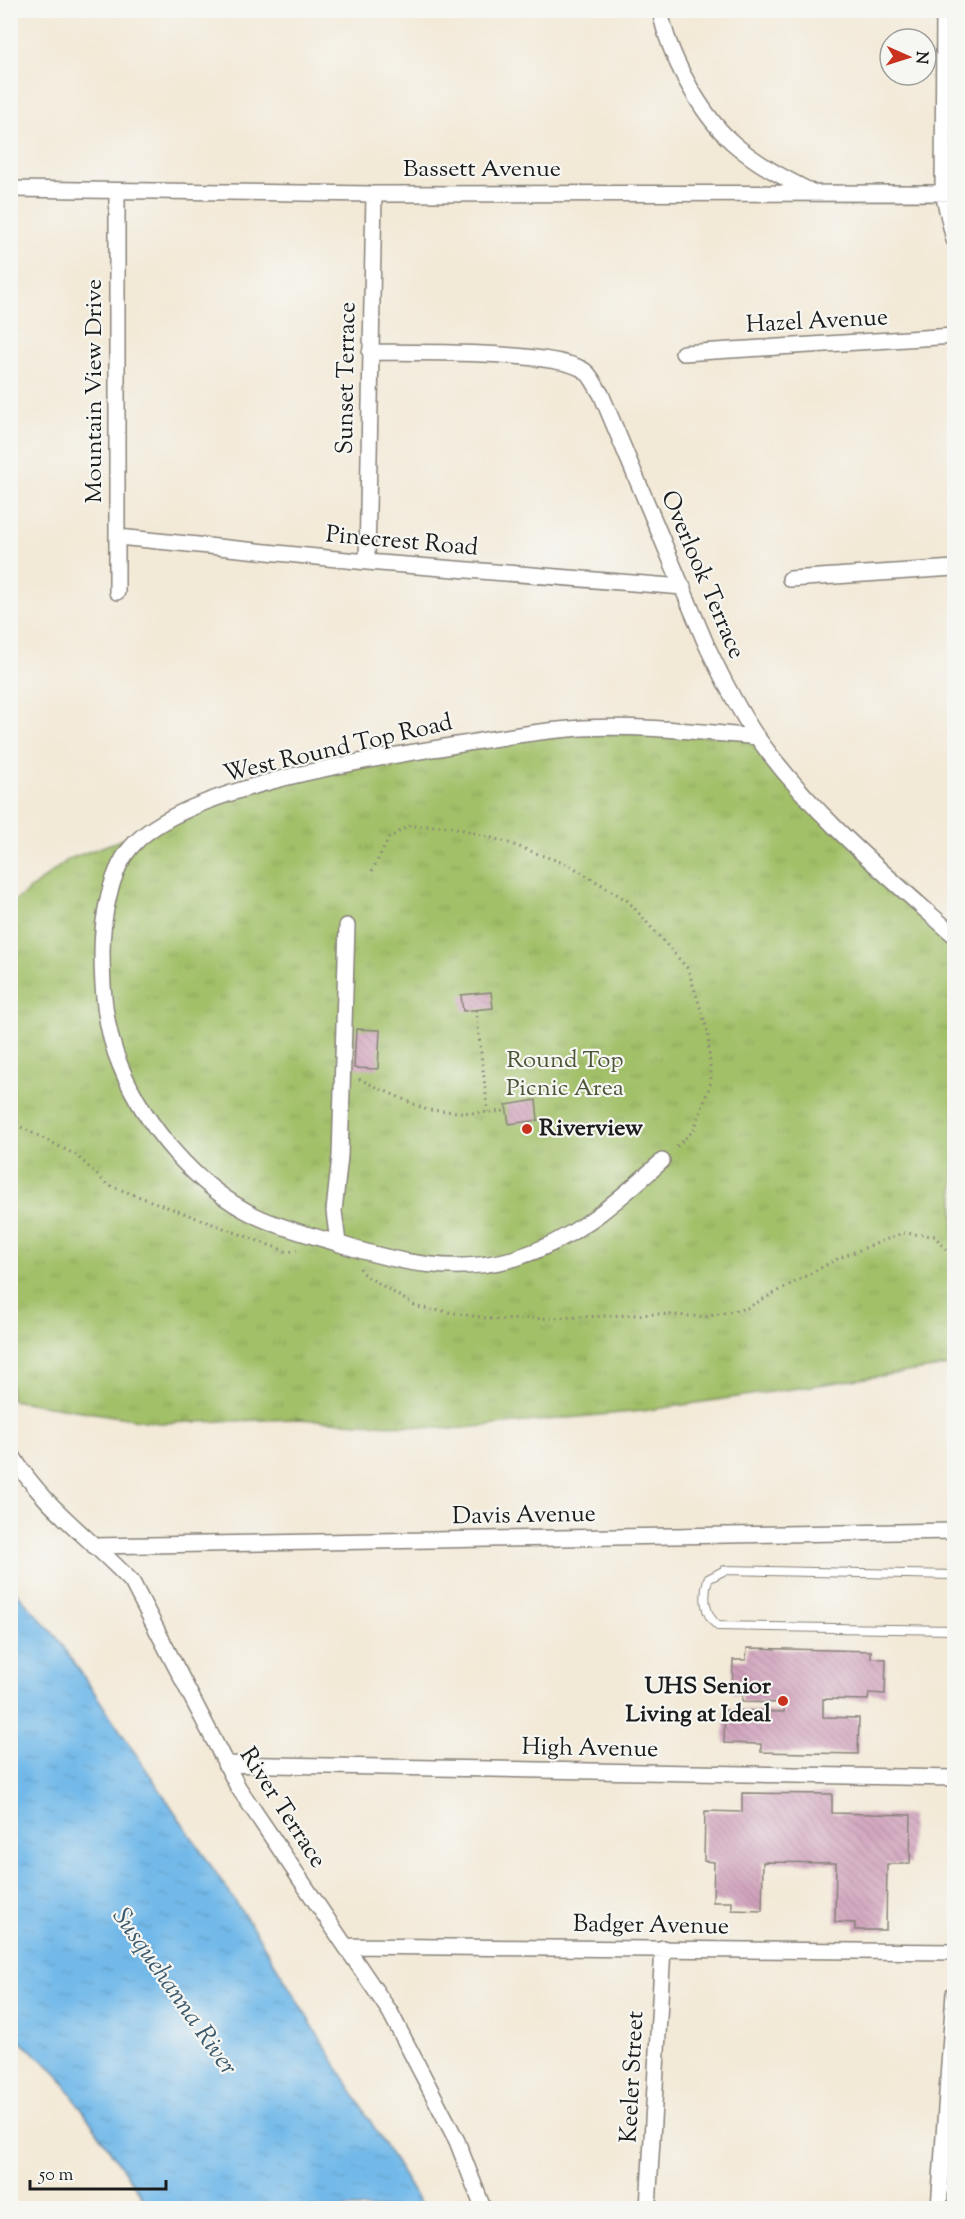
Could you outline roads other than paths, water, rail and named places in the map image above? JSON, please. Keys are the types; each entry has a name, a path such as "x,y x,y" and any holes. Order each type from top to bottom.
{"street":[{"path":"660,10 677,62 707,114 732,142 769,170 815,193"},
{"path":"944,10 949,193 954,240"},
{"name":"Bassett Avenue","path":"10,189 374,194 949,193"},
{"name":"Mountain View Drive","path":"117,191 117,592"},
{"name":"Sunset Terrace","path":"368,562 374,194"},
{"name":"Hazel Avenue","path":"683,352 954,336"},
{"name":"Overlook Terrace","path":"370,352 535,357 567,363 586,372 601,394 725,684 758,737 819,811 954,935"},
{"name":"Pinecrest Road","path":"118,537 368,562 683,587"},
{"path":"790,579 954,568"},
{"name":"West Round Top Road","path":"662,1161 600,1216 561,1240 516,1258 468,1267 426,1265 355,1249 266,1220 230,1200 176,1153 150,1119 118,1062 105,1011 102,976 102,936 106,907 113,882 131,846 154,826 195,807 243,790 385,757 532,732 585,728 668,729 758,737"},
{"path":"338,1243 334,1211 340,1156 346,926"},
{"name":"River Terrace","path":"12,1455 27,1482 132,1582 238,1787 347,1946 414,2056 457,2141 483,2208"},
{"name":"Davis Avenue","path":"94,1546 954,1530"},
{"name":"High Avenue","path":"225,1764 954,1778"},
{"name":"Badger Avenue","path":"347,1946 954,1952"},
{"name":"Keeler Street","path":"648,2208 663,1948"},
{"path":"939,2208 954,1993"}],"lane":[{"path":"954,1575 724,1570 708,1579 705,1590 711,1621 718,1626 954,1630"}],"water":[{"name":"Susquehanna River","path":"11,1586 59,1640 255,1931 423,2208 150,2208 56,2072 11,2033"}],"place":[{"name":"Riverview","path":"527,1129"},
{"name":"UHS Senior Living at Ideal","path":"783,1701"}],"park label":[{"name":"Round Top Picnic Area","path":"565,1075"}]}
